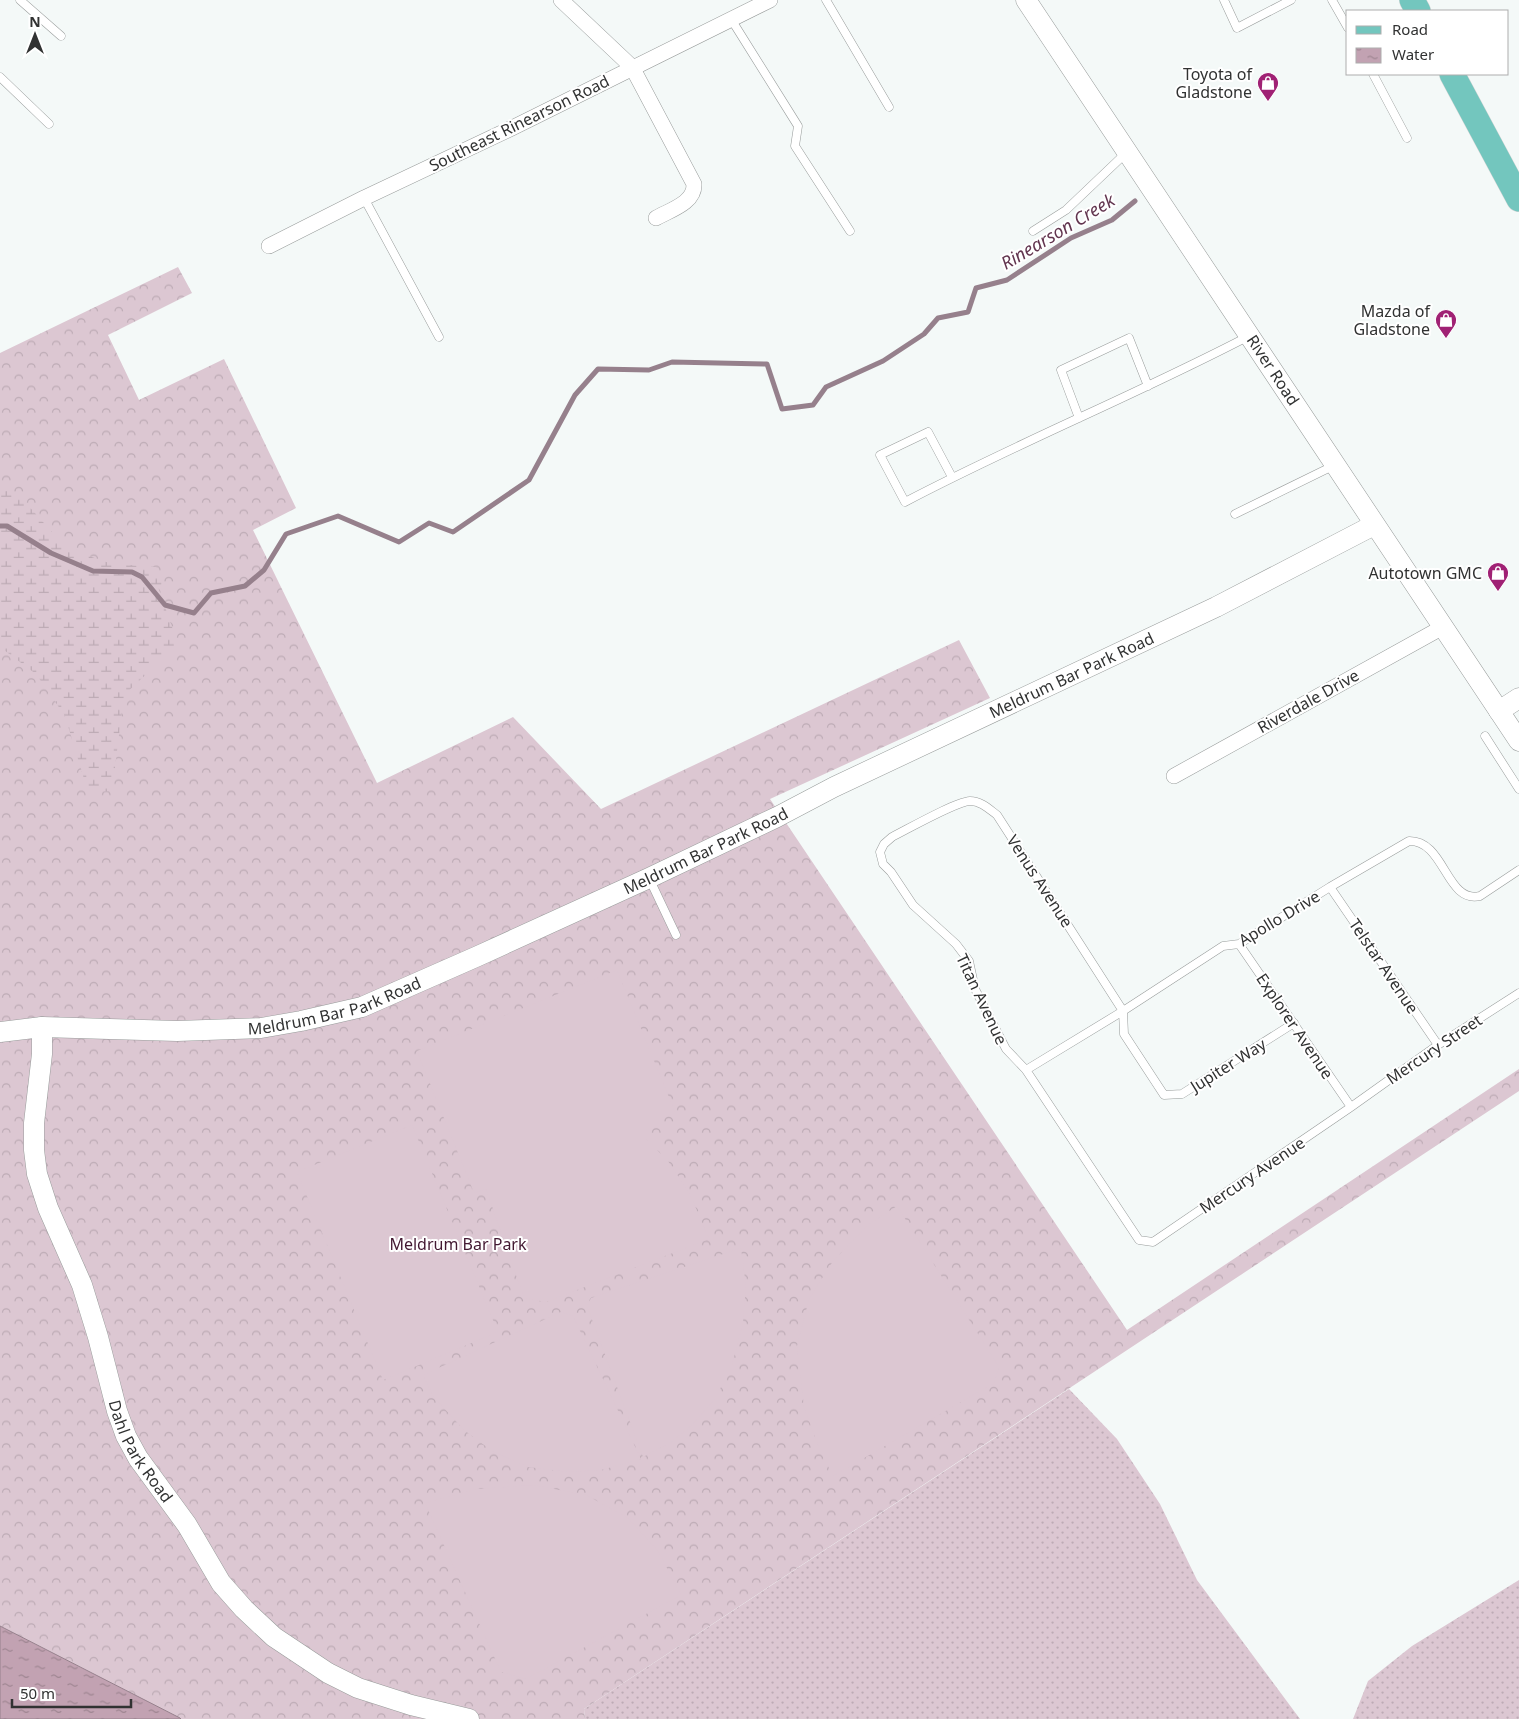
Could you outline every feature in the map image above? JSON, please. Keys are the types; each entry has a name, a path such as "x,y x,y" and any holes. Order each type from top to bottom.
{"main road":[{"path":"1453,75 1519,199"}],"street":[{"path":"561,0 632,67 694,184 694,192 688,200 656,218"},
{"name":"Southeast Rinearson Road","path":"268,246 770,0"},
{"name":"River Road","path":"1026,0 1519,741"},
{"name":"Meldrum Bar Park Road","path":"0,1032 42,1027 144,1031 244,1028 301,1021 362,1007 649,878 777,817 834,787 1216,607 1374,525"},
{"name":"Riverdale Drive","path":"1174,776 1443,627"},
{"path":"1499,711 1519,698"},
{"name":"Dahl Park Road","path":"42,1027 42,1054 34,1132 37,1174 48,1208 82,1285 117,1411 126,1436 138,1458 187,1525 221,1583 244,1609 274,1637 328,1674 358,1688 412,1705 469,1719"}],"lane":[{"path":"20,0 61,36"},
{"path":"826,0 889,107"},
{"path":"1224,0 1237,28 1291,0"},
{"path":"1332,0 1346,24"},
{"path":"731,19 798,126 795,146 850,231"},
{"path":"1374,75 1407,138"},
{"path":"0,77 49,124"},
{"path":"1033,230 1066,210 1127,152"},
{"path":"364,198 439,337"},
{"path":"952,477 928,432 880,455 904,502 952,477 1148,386 1249,336"},
{"path":"1079,418 1061,370 1129,338 1148,386"},
{"path":"1235,514 1335,465"},
{"path":"1485,736 1519,789"},
{"name":"Venus Avenue","path":"929,818 970,801 982,804 997,815 1123,1012"},
{"name":"Titan Avenue","path":"929,818 892,836 884,844 880,852 883,864 891,872 913,905 956,944 968,962 975,989 1006,1049 1026,1070 1139,1240 1153,1242"},
{"name":"Apollo Drive","path":"1026,1070 1123,1012 1223,946 1239,944 1330,887 1410,841 1418,841 1427,847 1459,891 1473,898 1480,896 1519,870"},
{"path":"649,878 676,935"},
{"name":"Telstar Avenue","path":"1330,887 1438,1045"},
{"name":"Explorer Avenue","path":"1239,944 1351,1107"},
{"name":"Mercury Street","path":"1351,1107 1438,1045 1519,993"},
{"name":"Jupiter Way","path":"1123,1012 1124,1034 1164,1095 1182,1094 1294,1023"},
{"name":"Mercury Avenue","path":"1153,1242 1351,1107"}],"green space":[{"name":"Meldrum Bar Park","path":"178,267 192,293 108,335 139,400 224,359 296,508 253,530 377,783 513,717 601,809 959,640 990,698 770,799 1127,1330 1519,1069 1519,1091 584,1709 585,1719 181,1719 0,1626 0,353"},
{"path":"0,482 26,503 60,541 86,555 112,564 156,567 164,583 158,587 179,647 124,695 112,791 88,792 65,716 36,674 0,647"},
{"path":"617,970 675,1112 635,1128 668,1161 690,1194 709,1239 546,1302 524,1298 486,1189 474,1193 417,1051"},
{"path":"412,1125 498,1332 383,1380 297,1172"},
{"path":"897,1206 999,1367 994,1383 833,1476 819,1448 804,1407 797,1346 809,1299 833,1261 868,1225"},
{"path":"741,1248 746,1286 743,1323 732,1365 715,1399 691,1426 670,1443 643,1457 587,1306 591,1298"},
{"path":"561,1312 573,1316 641,1459 601,1470 569,1472 528,1467 492,1451 464,1430 433,1396 423,1375"},
{"path":"1069,1389 1117,1439 1160,1504 1197,1580 1300,1719 585,1719 584,1709"},
{"path":"533,1485 586,1495 628,1518 658,1551 681,1595 526,1679 501,1672 425,1503 477,1489"},
{"path":"1519,1580 1519,1719 1353,1719 1368,1681 1412,1646"}],"water":[{"path":"0,1626 180,1718 181,1719 0,1719"}],"waterway":[{"name":"Rinearson Creek","path":"0,526 7,526 51,553 93,571 132,572 142,577 165,605 194,613 211,593 245,586 264,570 286,534 338,516 399,542 429,523 453,532 529,480 575,395 598,369 649,370 672,362 767,364 782,409 813,405 826,387 883,361 924,334 938,318 968,312 976,288 1007,280 1071,238 1112,220 1135,201"}],"place":[{"name":"Toyota of Gladstone","path":"1268,102"},
{"name":"Mazda of Gladstone","path":"1446,339"},
{"name":"Autotown GMC","path":"1498,592"}]}
